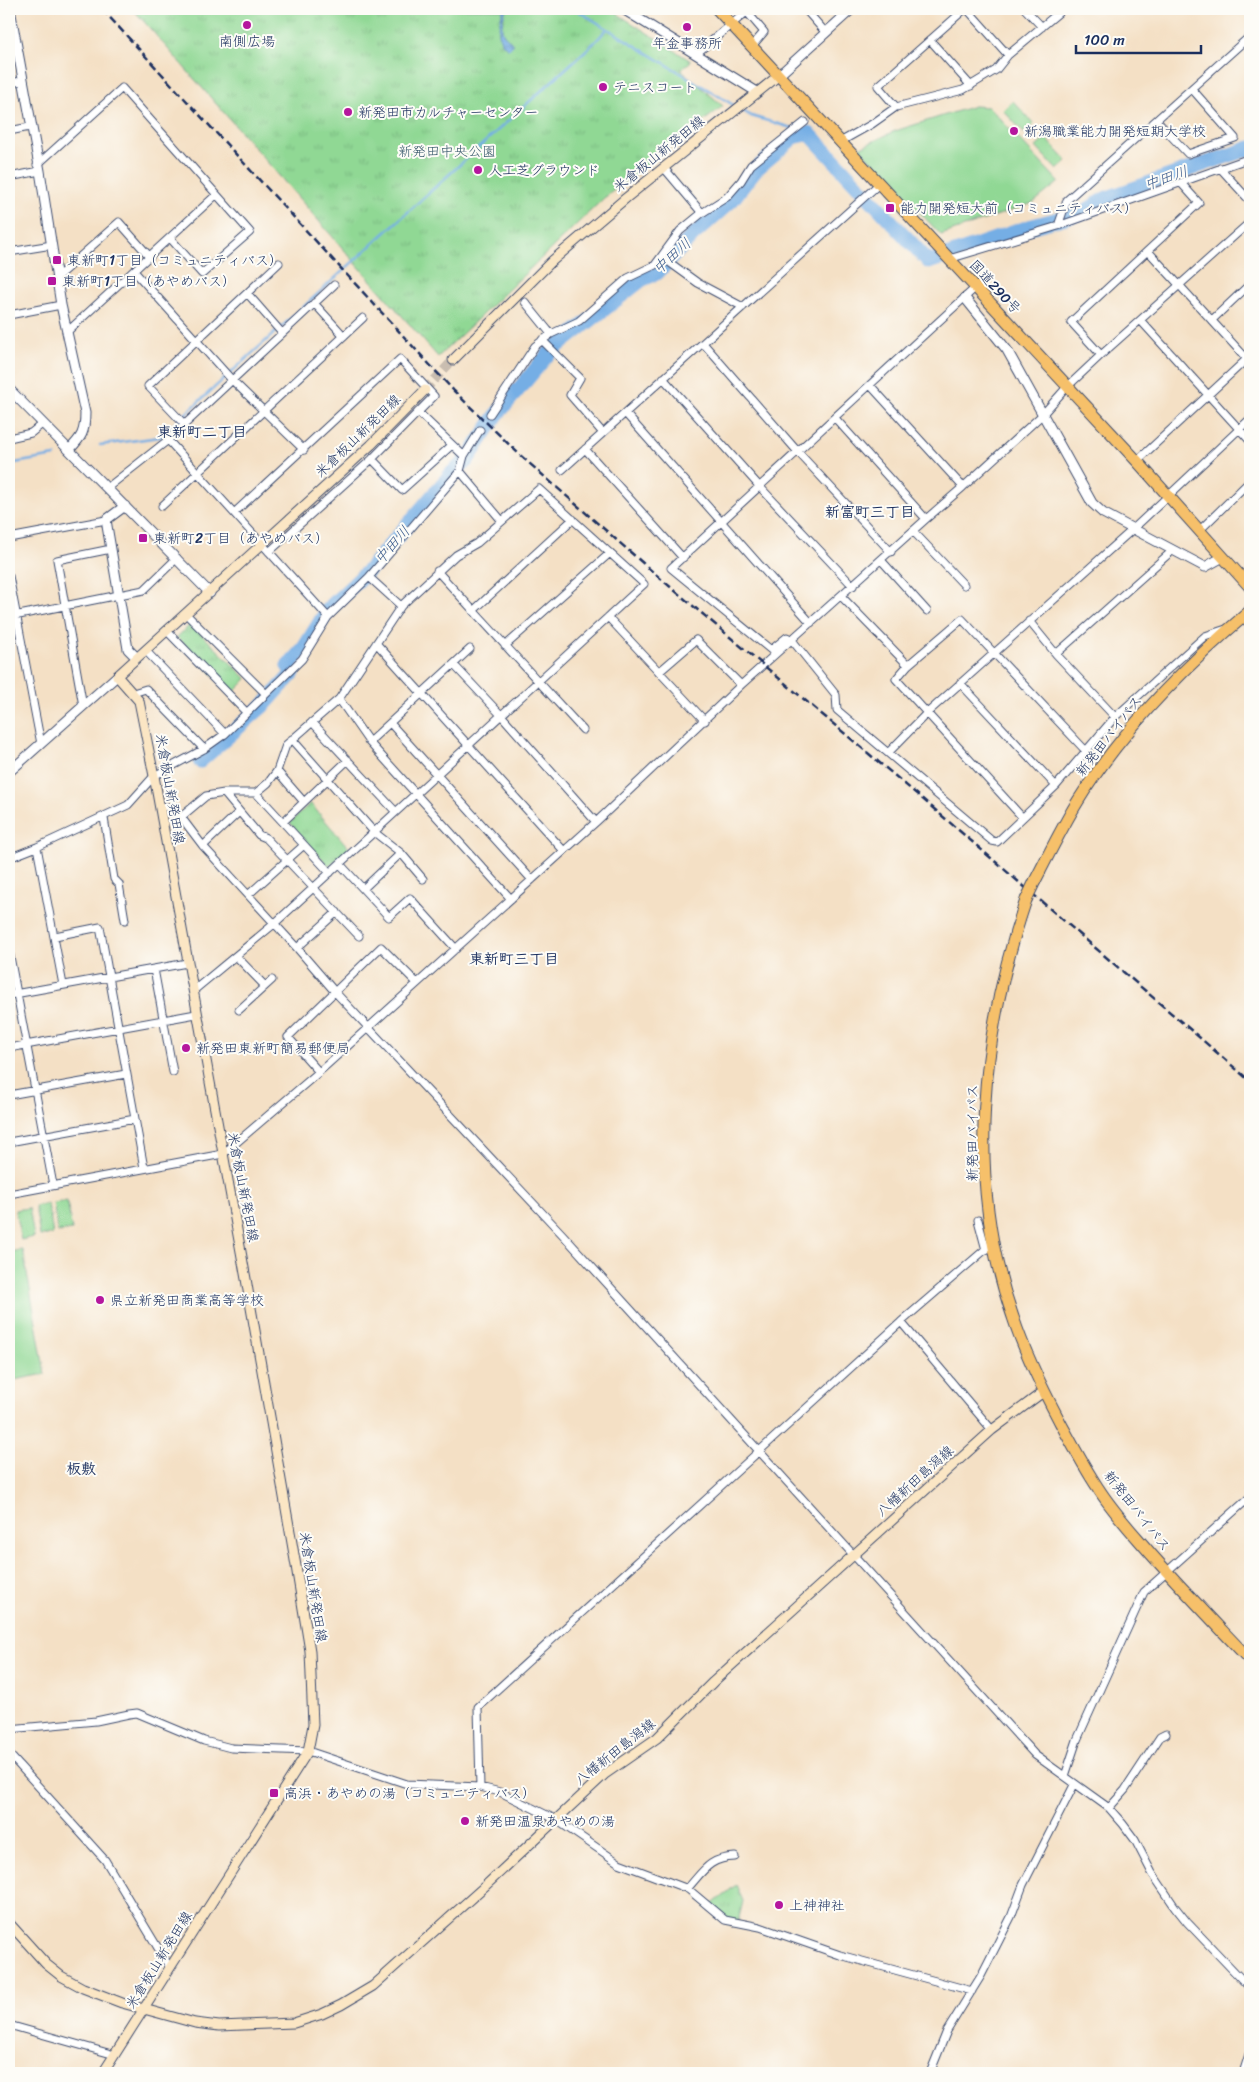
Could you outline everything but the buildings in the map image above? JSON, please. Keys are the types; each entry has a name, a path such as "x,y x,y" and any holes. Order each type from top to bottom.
{"highway":[{"name":"国道290号","path":"717,9 1137,461 1250,587"},
{"name":"新発田バイパス","path":"1250,610 1193,663 1128,732 1078,800 1035,881 1026,900 999,995 987,1066 984,1128 990,1246 1012,1316 1043,1392 1098,1489 1167,1572 1250,1660"}],"main road":[{"name":"米倉板山新発田線","path":"453,360 552,261 778,76"},
{"name":"米倉板山新発田線","path":"103,2073 308,1751 312,1725 310,1651 283,1485 154,776 139,701 117,676 261,543 371,445 425,390"},
{"name":"八幡新田島潟線","path":"9,1923 46,1964 61,1976 91,1991 122,2003 195,2023 219,2026 277,2025 294,2023 322,2014 373,1986 485,1886 605,1774 657,1738 713,1682 992,1430 1043,1392"}],"street":[{"path":"10,9 11,30 38,168 61,305 85,413 85,426 81,438 69,450"},
{"path":"805,9 826,33"},
{"path":"778,76 852,9"},
{"path":"896,107 878,86 966,9 1008,55"},
{"path":"1025,9 1042,27"},
{"path":"840,142 872,124 896,107 963,90 971,86 996,70 1008,55 1063,9"},
{"path":"697,53 749,10 764,32 752,46"},
{"path":"630,11 757,92"},
{"path":"1058,226 1067,200 1247,39 1250,48"},
{"path":"930,40 971,86"},
{"path":"9,83 22,81"},
{"path":"9,176 38,168 122,88 250,232 202,274 170,238"},
{"path":"1157,120 1188,154 1235,138 1192,89"},
{"path":"490,414 535,346 551,334 579,321 628,278 654,265 680,231 702,213 727,197 741,181 751,165 805,122"},
{"path":"9,131 30,127"},
{"path":"949,259 1058,226 1250,158"},
{"path":"664,168 702,213"},
{"path":"1220,168 1250,202"},
{"path":"1102,355 1071,322 1199,204 1181,183"},
{"path":"562,470 879,184"},
{"path":"68,331 216,195"},
{"path":"56,278 119,222 150,257"},
{"path":"9,1194 223,1154 319,1072 596,822 741,685 963,487 1042,415 1067,387 1250,222"},
{"path":"9,252 52,245"},
{"path":"1137,461 1248,358 1148,252"},
{"path":"662,257 698,283 742,307"},
{"path":"184,424 148,386 279,263"},
{"path":"134,271 232,379 304,450"},
{"path":"1212,320 1250,284"},
{"path":"107,488 168,440 281,332 334,285"},
{"path":"976,288 671,568 771,650 787,637 792,640 836,695 837,710 992,841 997,842 1056,786 1115,716 1204,636 1231,627"},
{"path":"247,294 281,332"},
{"path":"965,298 1007,350 1092,503 1103,513 1132,530 1205,567 1223,557"},
{"path":"525,302 551,334"},
{"path":"314,303 344,336"},
{"path":"9,315 61,305"},
{"path":"162,506 363,318"},
{"path":"1141,321 1250,441"},
{"path":"542,340 580,378 570,395 602,432"},
{"path":"702,343 798,452 891,552"},
{"path":"234,513 400,359 434,396 372,459 269,552"},
{"path":"663,378 760,487 853,586"},
{"path":"870,385 963,487"},
{"path":"9,389 210,592"},
{"path":"418,412 464,456"},
{"path":"625,413 811,623"},
{"path":"835,418 926,519"},
{"path":"888,753 926,714 1132,530 1167,494 1250,419"},
{"path":"9,438 31,433 42,424"},
{"path":"9,858 37,848 104,818 128,805 154,776 204,749 225,734 302,659 328,617 369,577 460,471 464,456 480,430"},
{"path":"168,440 328,617"},
{"path":"372,459 402,490 452,445"},
{"path":"585,449 683,558"},
{"path":"460,471 502,521"},
{"path":"1200,530 1250,481"},
{"path":"181,817 206,796 224,793 256,792 268,782 277,771 286,745 339,699 401,606 437,571 477,543 539,489 644,584 274,924 193,991"},
{"path":"9,538 106,520 125,506"},
{"path":"473,611 572,519"},
{"path":"106,520 128,648 136,657"},
{"path":"913,530 964,585"},
{"path":"83,706 57,560 111,549"},
{"path":"1056,654 1172,551"},
{"path":"505,646 610,553"},
{"path":"12,616 144,590 177,558"},
{"path":"881,560 927,611"},
{"path":"437,571 583,730"},
{"path":"9,576 12,616 41,744"},
{"path":"369,577 401,606"},
{"path":"841,596 908,665"},
{"path":"186,614 266,693"},
{"path":"608,617 704,721"},
{"path":"1022,817 896,679 908,665 962,619 996,652 1086,751"},
{"path":"1029,621 1056,654 1115,716"},
{"path":"167,631 246,712"},
{"path":"659,672 696,640 741,685"},
{"path":"376,643 564,851"},
{"path":"368,742 470,649"},
{"path":"145,650 225,734"},
{"path":"454,665 596,822"},
{"path":"9,772 117,676"},
{"path":"960,684 1056,786"},
{"path":"133,693 146,689 204,749"},
{"path":"339,699 368,742 511,899"},
{"path":"312,722 396,812"},
{"path":"390,723 532,880"},
{"path":"292,739 374,832 401,854 423,878"},
{"path":"284,822 348,760"},
{"path":"277,771 304,802"},
{"path":"256,792 330,872"},
{"path":"224,793 258,835 266,838 288,860 358,936"},
{"path":"159,806 169,807 181,817 203,846 335,992 563,1235 1035,1755 1065,1776 1074,1785 1109,1808 1135,1840 1152,1873 1186,1922 1250,1988"},
{"path":"203,846 239,812"},
{"path":"104,818 114,879 119,884 125,920"},
{"path":"248,895 304,844"},
{"path":"37,848 63,985"},
{"path":"363,889 401,854"},
{"path":"340,864 389,917 410,898 456,949"},
{"path":"297,948 337,912"},
{"path":"55,936 100,927 144,1168"},
{"path":"319,1072 288,1037 381,947 417,984"},
{"path":"9,951 13,994 26,1045 53,1185"},
{"path":"236,956 264,986"},
{"path":"13,994 187,963"},
{"path":"154,969 173,1072"},
{"path":"239,1010 272,980"},
{"path":"9,1048 196,1014"},
{"path":"9,1095 126,1074"},
{"path":"9,1142 135,1119"},
{"path":"480,1787 478,1707 901,1322 990,1246 978,1220"},
{"path":"901,1322 992,1430"},
{"path":"1065,1776 1077,1740 1129,1621 1144,1592 1250,1497"},
{"path":"9,1728 96,1721 137,1714 204,1741 231,1748 308,1751 407,1784 480,1787 500,1792 555,1819 619,1863 687,1889 725,1920 760,1927 840,1955 972,1991"},
{"path":"1109,1808 1125,1790 1160,1738 1166,1734"},
{"path":"9,1754 105,1860 170,1968"},
{"path":"930,2073 947,2031 981,1976 1010,1917 1023,1885 1074,1785"},
{"path":"687,1889 708,1865 720,1858 735,1857"},
{"path":"9,2025 115,2055"},
{"path":"1243,2073 1250,2051"}],"green space":[{"name":"新発田中央公園","path":"133,9 610,9 691,61 681,70 723,106 604,198 438,357"},
{"path":"1013,101 1034,124 1024,133 1003,110"},
{"path":"974,106 989,107 1059,182 1033,203 941,235 859,148 895,131"},
{"path":"1046,138 1067,161 1057,170 1036,147"},
{"path":"191,624 247,679 232,694 177,637"},
{"path":"310,803 349,848 329,866 290,823"},
{"path":"67,1201 72,1230 58,1232 53,1203"},
{"path":"48,1204 53,1234 40,1236 35,1206"},
{"path":"29,1208 34,1237 21,1240 15,1210"},
{"path":"23,1250 45,1374 9,1381 9,1252"},
{"path":"736,1885 743,1901 738,1922 725,1920 710,1906"}],"water":[{"path":"503,9 506,9 502,29 504,35 513,45 509,49 504,45 499,36"}],"waterway":[{"path":"575,9 735,106"},
{"path":"100,445 160,437 594,43 607,29"},
{"path":"740,109 751,116 809,133"},
{"name":"中田川","path":"200,761 266,703 293,673 288,666 304,648 328,609 368,571 453,472 467,460 496,416 550,352 641,280 657,273 692,236 732,200 755,170 794,137 809,133 929,262 1029,227 1084,212 1107,198 1250,148"},
{"path":"9,464 55,456"}],"tunnel":[{"path":"425,390 453,360"}],"railway":[{"path":"102,9 454,391 521,456 661,579 919,796 1250,1081"}],"place":[{"name":"南側広場","path":"247,25"},
{"name":"年金事務所","path":"687,27"},
{"name":"テニスコート","path":"603,87"},
{"name":"新発田市カルチャーセンター","path":"348,112"},
{"name":"新潟職業能力開発短期大学校","path":"1014,131"},
{"name":"人工芝グラウンド","path":"478,170"},
{"name":"能力開発短大前（コミュニティバス）","path":"890,208"},
{"name":"東新町1丁目（コミュニティバス）","path":"57,260"},
{"name":"東新町1丁目（あやめバス）","path":"52,281"},
{"name":"東新町2丁目（あやめバス）","path":"143,538"},
{"name":"新発田東新町簡易郵便局","path":"186,1048"},
{"name":"県立新発田商業高等学校","path":"100,1300"},
{"name":"高浜・あやめの湯（コミュニティバス）","path":"274,1793"},
{"name":"新発田温泉あやめの湯","path":"465,1821"},
{"name":"上神神社","path":"779,1905"}],"district":[{"name":"東新町二丁目","path":"202,432"},
{"name":"新富町三丁目","path":"870,512"},
{"name":"東新町三丁目","path":"514,959"},
{"name":"板敷","path":"81,1469"}]}
